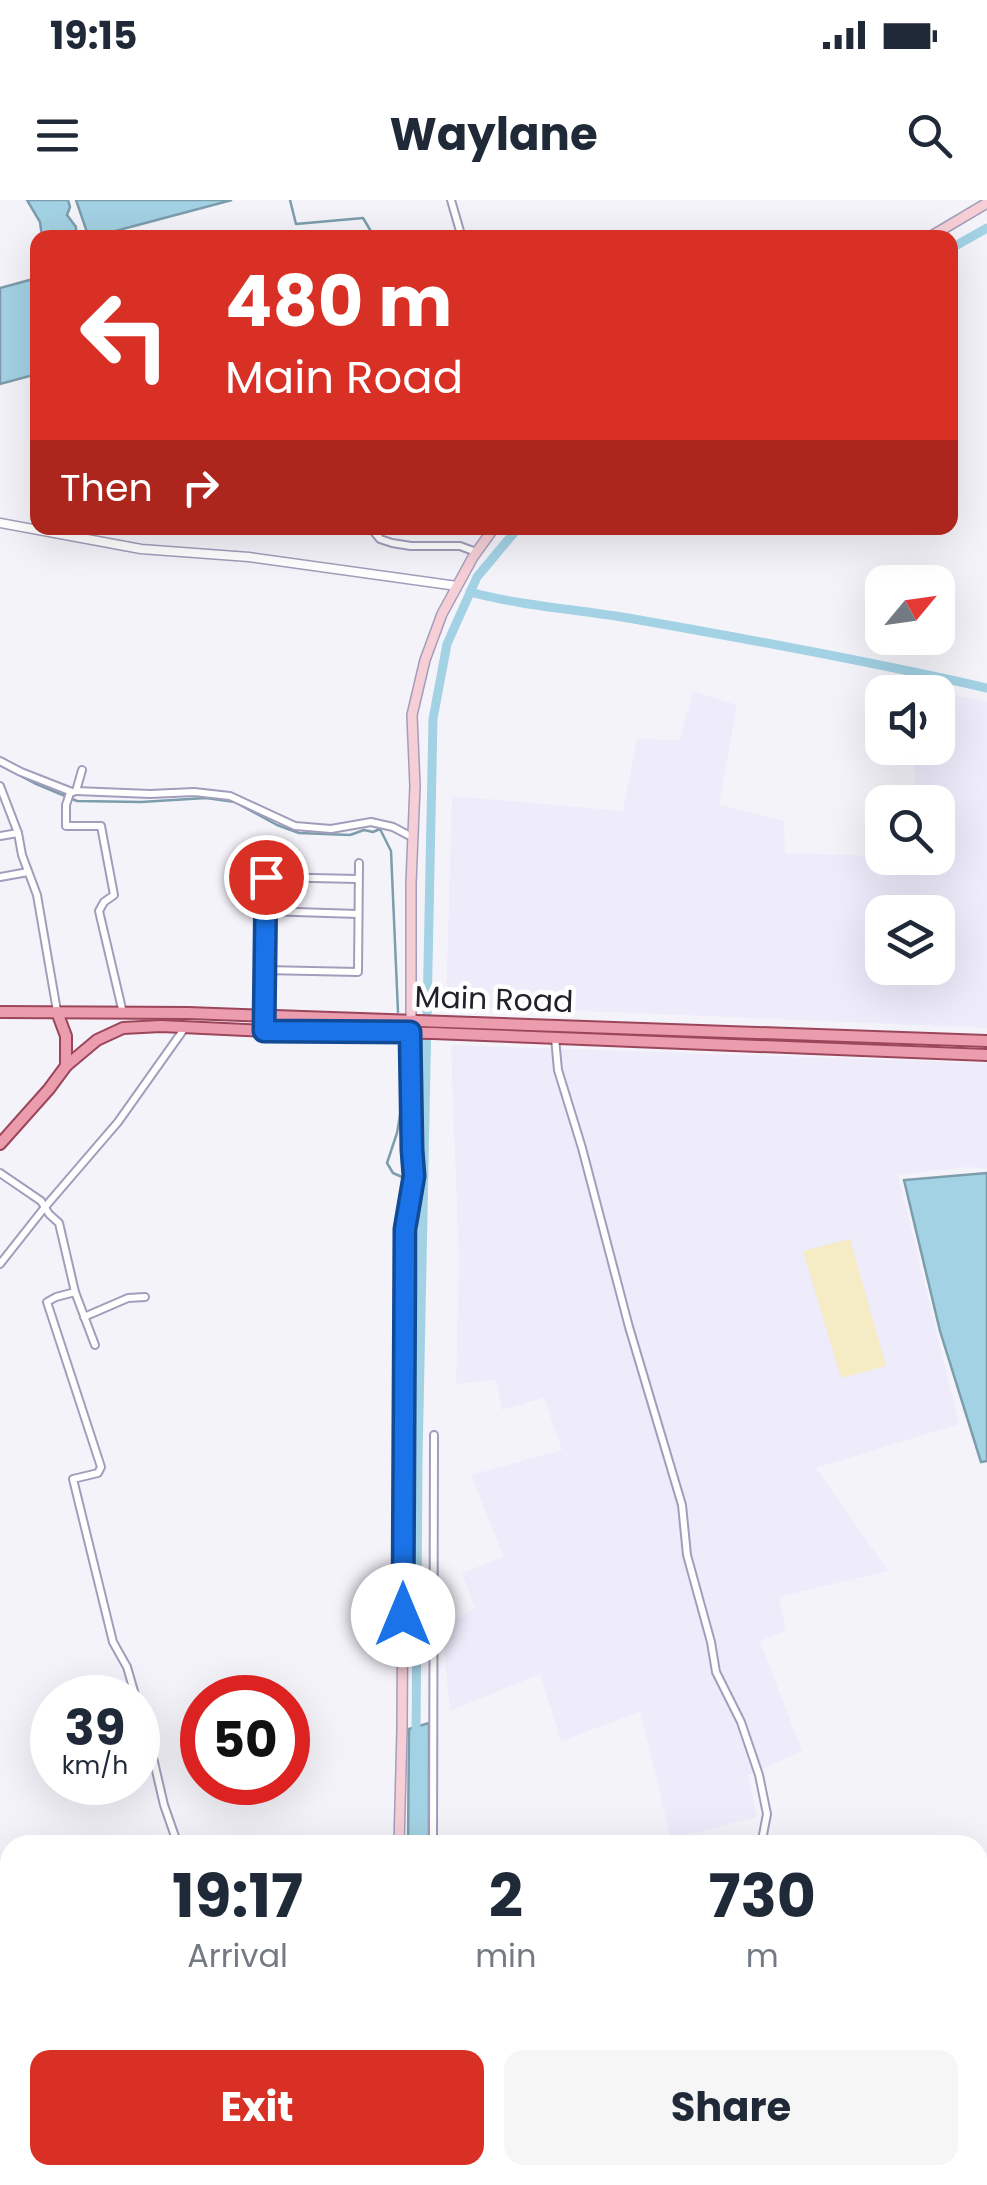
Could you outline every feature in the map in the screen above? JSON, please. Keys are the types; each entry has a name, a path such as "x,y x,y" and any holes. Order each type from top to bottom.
{"main road":[{"path":"941,230 987,203"},
{"path":"399,1835 405,1229 414,1176 412,714 425,660 442,614 489,535"},
{"name":"Main Road","path":"0,1012 263,1016 413,1027"},
{"path":"57,1012 66,1036 66,1066"},
{"name":"Main Road","path":"434,1027 555,1037 987,1055"},
{"name":"Main Road","path":"0,1144 66,1066 97,1040 122,1028 264,1031 434,1027 987,1041"}],"street":[{"path":"451,200 460,230"},
{"path":"0,523 30,529"},
{"path":"65,535 141,549 249,557 457,586"},
{"path":"377,535 411,546 460,546 476,552"},
{"path":"0,761 73,792 194,792 230,796 295,826 331,830 371,822 413,837"},
{"path":"82,770 66,805 66,826 101,826 114,895 99,911 124,1013"},
{"path":"0,786 37,896 57,1012"},
{"path":"0,836 18,833"},
{"path":"264,1031 267,861"},
{"path":"264,970 358,972 358,863"},
{"path":"0,877 28,872"},
{"path":"266,877 358,879"},
{"path":"266,911 358,914"},
{"path":"0,1264 118,1122 184,1028"},
{"path":"555,1037 558,1070 682,1504 687,1555 716,1672 741,1722 759,1775 767,1814 764,1835"},
{"path":"0,1173 41,1200 59,1223 75,1292 95,1345"},
{"path":"75,1292 47,1302 101,1468 98,1473 73,1479 113,1642 129,1675"},
{"path":"84,1317 128,1298 145,1297"},
{"path":"433,1835 434,1435"},
{"path":"160,1788 174,1835"}],"shaded area":[{"path":"693,691 737,705 719,805 784,821 785,853 865,856 865,875 955,875 955,785 915,785 914,765 955,765 955,695 987,702 987,1028 446,1005 452,796 623,811 637,739 680,740"},
{"path":"451,1045 987,1063 987,1169 968,1167 898,1175 959,1424 816,1468 888,1571 779,1597 786,1631 760,1641 802,1751 748,1775 757,1817 687,1835 670,1835 640,1712 561,1741 540,1674 450,1711 442,1626 475,1608 462,1573 504,1557 471,1475 562,1450 544,1398 502,1410 496,1380 456,1384 459,1263"}],"sand":[{"path":"850,1239 886,1366 841,1378 803,1251"}],"water":[{"path":"27,200 68,200 67,215 76,230 41,230"},
{"path":"76,200 232,200 119,230 86,230"},
{"path":"30,280 30,376 0,384 0,288"},
{"path":"987,1173 987,1461 981,1462 940,1331 904,1180"},
{"path":"429,1723 429,1835 408,1835 409,1729"}],"waterway":[{"path":"290,200 296,224 363,218 370,230"},
{"path":"958,244 987,228"},
{"path":"416,1737 433,719 447,644 477,577 512,535"},
{"path":"470,592 763,642 987,688"},
{"path":"0,765 77,801 206,798 235,802 299,833 350,835 380,829 391,851 398,1012"},
{"path":"400,1036 401,1109 387,1163 393,1173 402,1177"}],"route":[{"path":"266,877 264,1031 410,1032 414,1176 405,1229 403,1615"}]}
